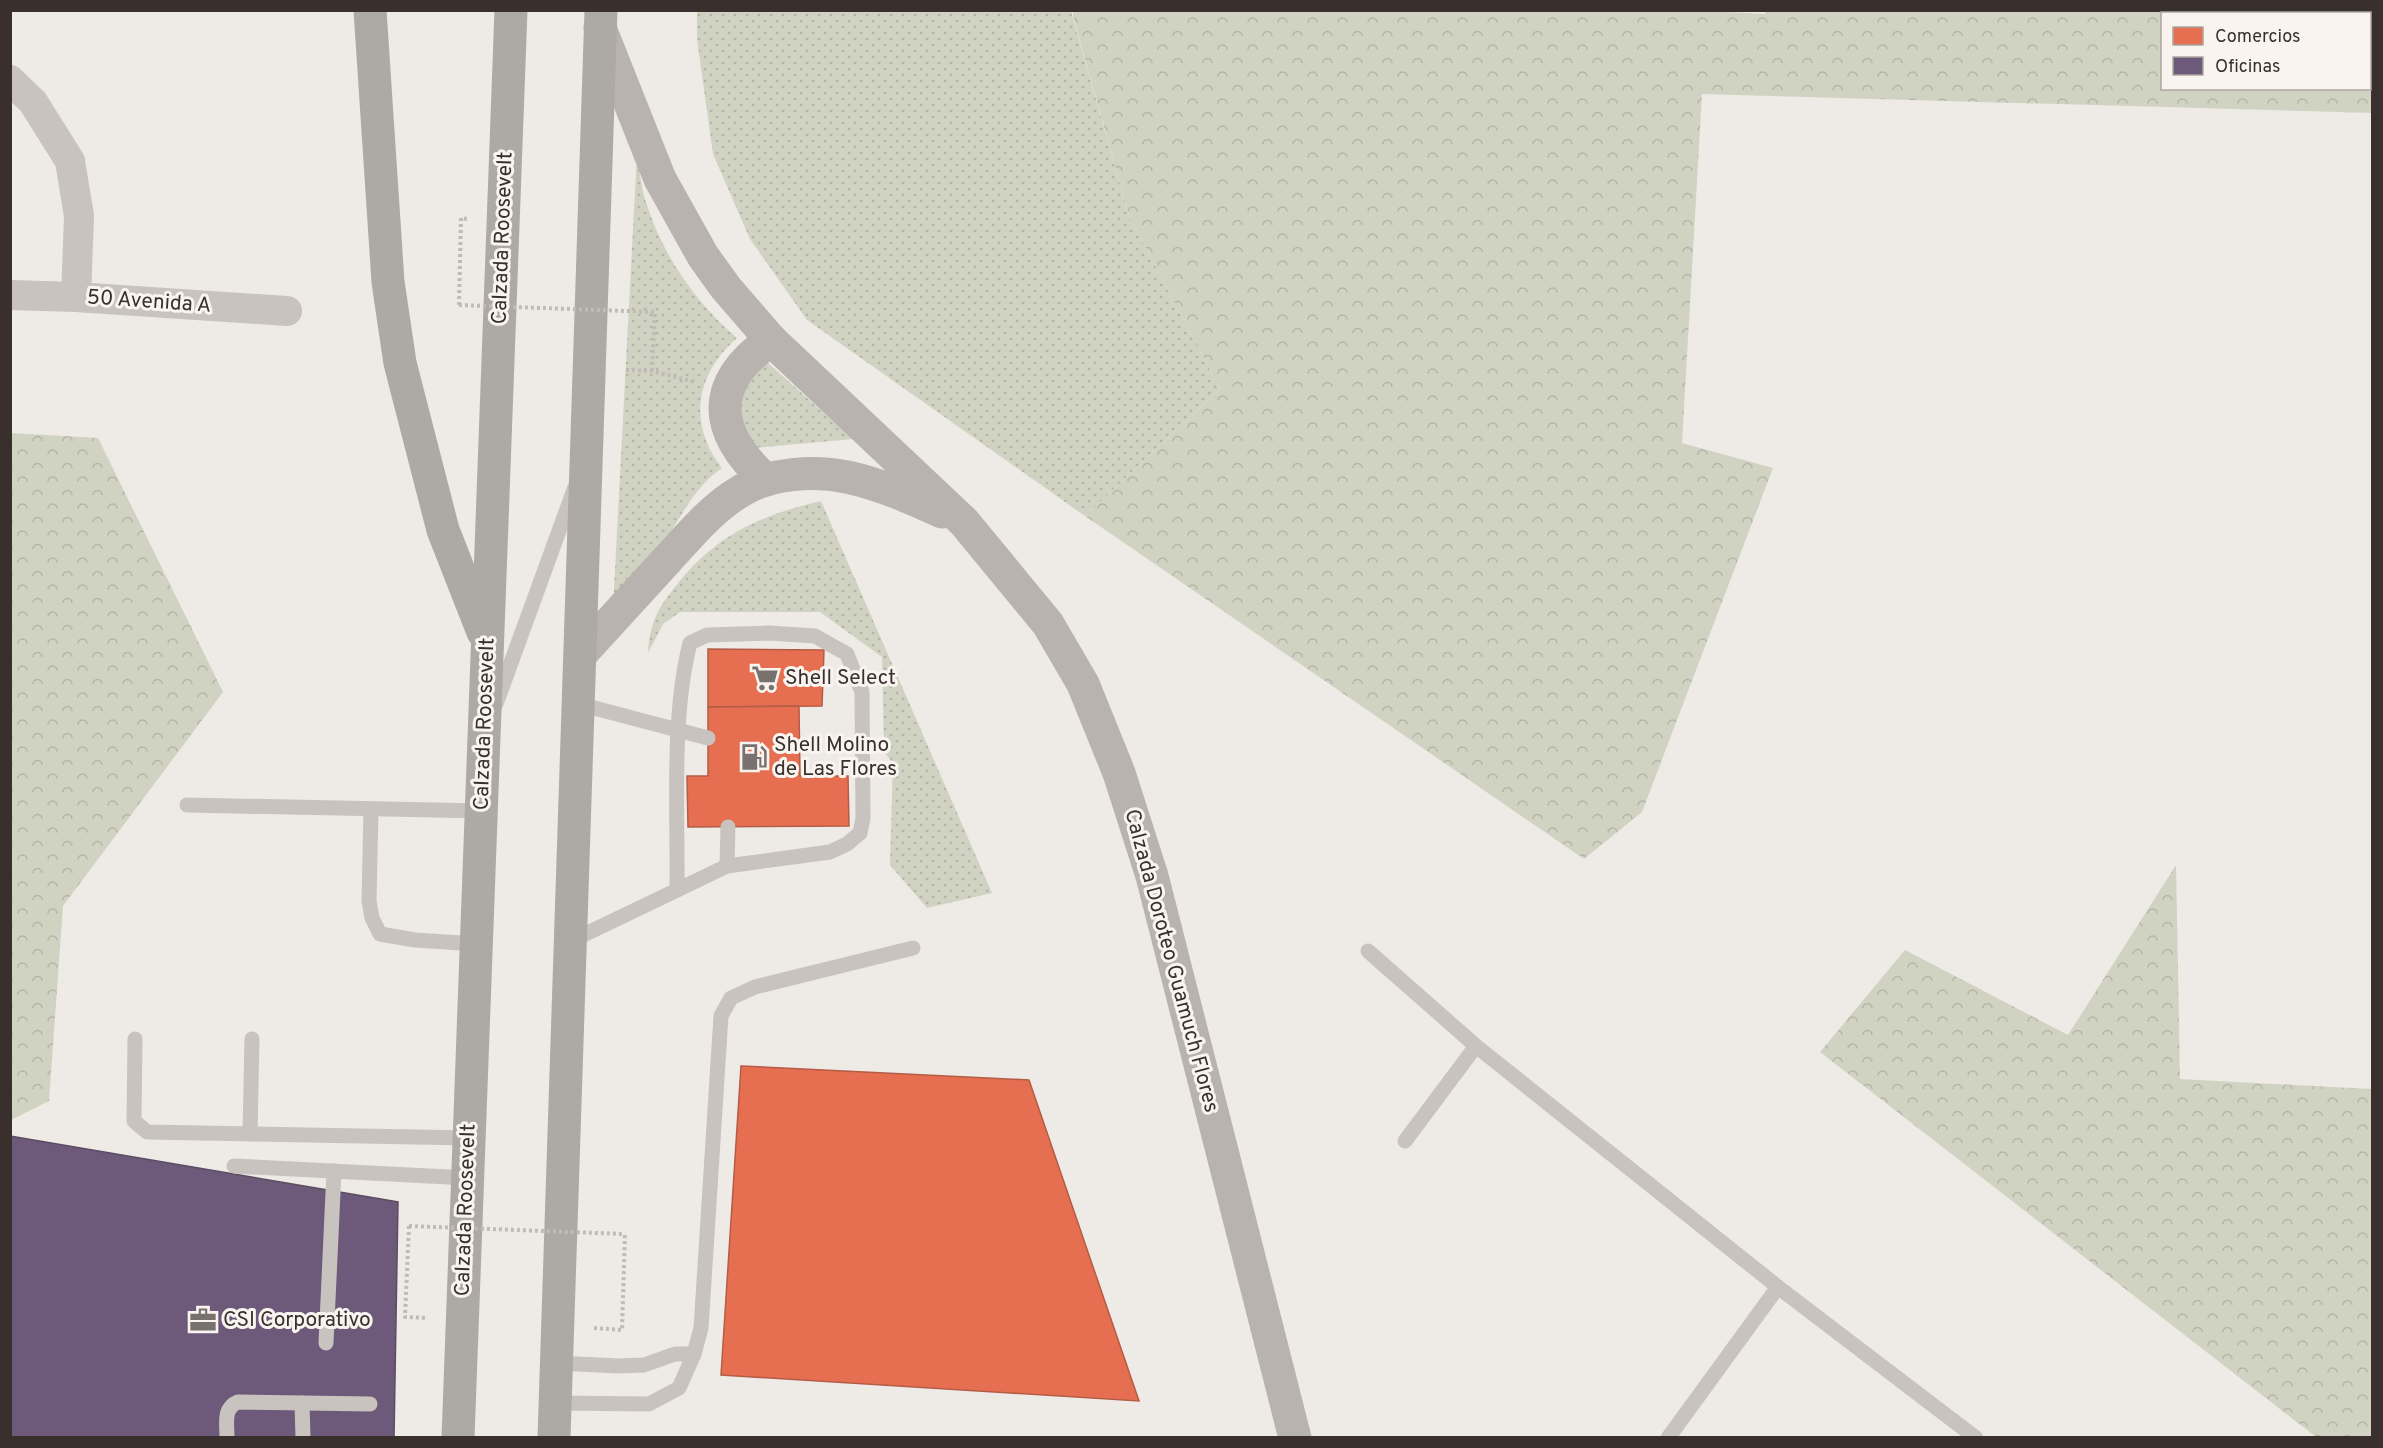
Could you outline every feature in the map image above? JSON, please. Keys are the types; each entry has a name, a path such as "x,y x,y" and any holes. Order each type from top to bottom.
{"highway":[{"name":"Calzada Roosevelt","path":"458,1437 511,10"},
{"path":"367,13 388,282 400,363 443,530 488,645"},
{"path":"554,1437 601,19"}],"main road":[{"name":"Calzada Doroteo Guamuch Flores","path":"601,19 641,135 660,179 684,225 726,288 771,340 964,522 1048,624 1083,684 1119,773 1152,876 1295,1437"},
{"path":"766,480 746,461 731,439 725,415 728,390 738,369 747,358 771,340"},
{"name":"Calzada Doroteo Guamuch Flores","path":"581,654 690,535 742,490 766,480 792,475 845,476 901,494 964,522"}],"street":[{"path":"10,80 33,102 70,161 79,216 76,297"},
{"name":"50 Avenida A","path":"10,295 76,297 287,311"}],"lane":[{"path":"485,735 587,453"},
{"path":"571,941 678,890 728,866 831,852 847,844 860,833 863,818 862,692 847,654 815,636 769,633 707,635 690,643 684,668 678,731 678,890"},
{"path":"579,704 708,738"},
{"path":"187,805 482,811"},
{"path":"371,809 369,901 372,918 380,934 414,940 477,944"},
{"path":"728,827 728,866"},
{"path":"555,1403 649,1404 679,1388 694,1354 701,1328 721,1016 731,998 755,987 913,948"},
{"path":"1368,951 1476,1046 1778,1287 1976,1437"},
{"path":"135,1039 134,1121 147,1132 469,1138"},
{"path":"250,1134 252,1039"},
{"path":"1406,1141 1476,1046"},
{"path":"234,1166 468,1178"},
{"path":"326,1343 334,1172"},
{"path":"1668,1437 1778,1287"},
{"path":"557,1362 619,1366 644,1365 675,1354 694,1354"},
{"path":"227,1437 226,1412 231,1405 238,1402 370,1404"},
{"path":"302,1403 303,1437"}],"path":[{"path":"461,218 459,305 656,312 652,371"},
{"path":"589,368 652,371 728,390"},
{"path":"405,1317 409,1226 625,1234 622,1329"}],"green space":[{"path":"1692,10 1765,14 1766,10 2372,11 2372,113 1702,94 1682,443 1773,468 1642,812 1584,859 1085,516 1220,389 1129,216 1073,11"},
{"path":"697,11 1071,11 1129,216 1220,389 1085,516 807,320 750,239 713,154 697,39"},
{"path":"637,154 645,199 662,242 695,294 737,338 712,367 701,400 704,434 722,468 711,476 694,496 657,553 613,608"},
{"path":"767,362 853,439 753,448 733,402"},
{"path":"11,433 98,438 223,692 63,906 49,1101 11,1120"},
{"name":"Shell Molino de Las Flores","path":"821,501 992,893 927,908 890,865 893,763 884,752 882,657 820,612 680,612 663,624 648,653 653,623 661,607 679,582 709,551 760,520"},
{"path":"2176,865 2180,1079 2372,1089 2372,1437 2316,1437 1820,1052 1905,950 2068,1035"}],"building: Comercios":[{"name":"Shell Select","path":"708,649 824,650 822,706 708,707"},
{"name":"Shell Molino de Las Flores","path":"799,706 800,776 848,776 849,826 688,827 687,776 708,776 708,707"},
{"path":"741,1066 1029,1080 1139,1401 721,1375"}],"building: Oficinas":[{"name":"CSI Corporativo","path":"10,1136 398,1202 394,1438 10,1438"}],"place":[{"name":"Shell Select","path":"765,678"},
{"name":"Shell Molino de Las Flores","path":"754,757"},
{"name":"CSI Corporativo","path":"203,1320"}]}
